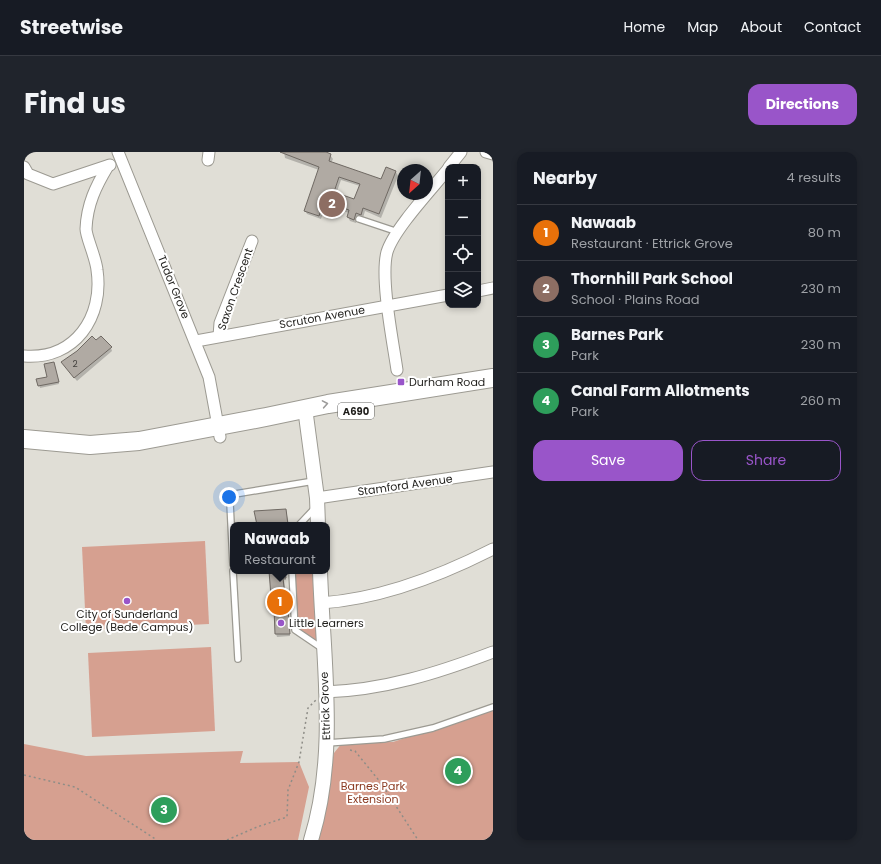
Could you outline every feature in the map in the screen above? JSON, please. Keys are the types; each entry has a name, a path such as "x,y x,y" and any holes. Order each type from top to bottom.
{"highway":[{"name":"A690","path":"24,449 83,456 133,453 219,432 493,378"},
{"name":"A690","path":"306,414 493,388"},
{"name":"A690","path":"24,439 90,445 219,432"}],"street":[{"path":"486,152 493,154"},
{"path":"452,164 459,153"},
{"path":"24,356 58,352 72,343 86,329 94,312 98,293 97,270 86,231 87,214 92,194 108,166 120,156"},
{"name":"Tudor Grove","path":"120,156 210,377 219,432"},
{"path":"24,167 28,174 53,184 108,166"},
{"path":"397,370 385,273 387,252 398,232 445,173"},
{"name":"Saxon Crescent","path":"219,336 220,323 252,241"},
{"path":"481,290 493,288"},
{"name":"Scruton Avenue","path":"196,341 388,305 445,296"},
{"path":"306,414 315,481 318,522"},
{"name":"Stamford Avenue","path":"317,502 493,472"},
{"path":"321,603 347,601 372,596 434,576 493,549"},
{"name":"Ettrick Grove","path":"311,840 316,825 323,785 327,743 320,574"},
{"path":"325,696 404,682 493,652"}],"lane":[{"path":"359,219 398,232"},
{"path":"231,522 230,503 235,494 315,481"},
{"path":"301,522 317,502"},
{"path":"233,574 238,659"},
{"path":"292,574 295,630 323,650"},
{"path":"327,743 384,739 433,728 493,707"}],"path":[{"path":"227,840 257,827 287,818 288,790 299,762 308,708 314,700 325,696"},
{"path":"348,749 355,751 381,783 418,840"},
{"path":"24,775 75,787 157,840"}],"green space":[{"path":"205,541 209,624 86,630 82,547"},
{"path":"292,574 320,574 323,649 295,630"},
{"path":"211,647 215,731 92,737 88,653"},
{"name":"Barnes Park Extension","path":"493,709 493,840 313,840 334,753 342,743 393,742"},
{"path":"24,744 86,756 243,751 240,763 299,762 309,787 298,840 24,840"}],"building":[{"path":"280,152 326,152 331,154 329,161 381,179 386,167 396,171 379,214 363,208 361,215 356,213 354,220 347,217 349,210 324,201 319,216 304,211 319,167","holes":["339,177 360,184 354,199 334,192"]},
{"path":"92,336 96,340 101,336 112,347 74,378 61,362 77,351"},
{"path":"54,362 59,382 38,386 36,379 47,377 44,364"},
{"path":"286,509 288,522 256,522 254,511"},
{"path":"269,574 285,574 286,578 283,578 285,596 287,596 290,634 275,634 274,609 272,609"}],"place":[{"name":"Thornhill Park School","path":"332,204"},
{"name":"Durham Road","path":"401,382"},
{"name":"City of Sunderland College (Bede Campus)","path":"127,601"},
{"name":"Nawaab","path":"280,602"},
{"name":"Little Learners","path":"281,623"},
{"name":"Canal Farm Allotments","path":"458,771"},
{"name":"Barnes Park","path":"164,810"}]}
